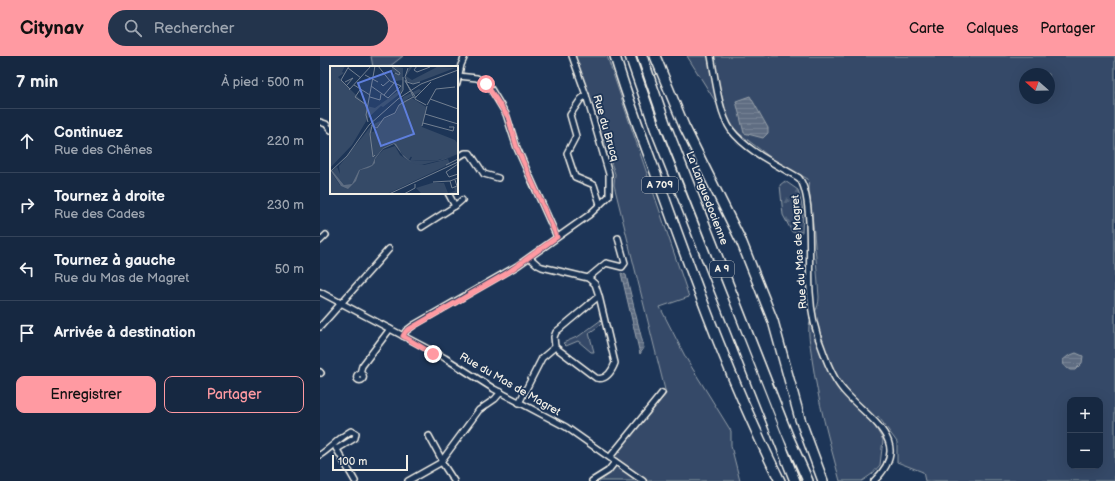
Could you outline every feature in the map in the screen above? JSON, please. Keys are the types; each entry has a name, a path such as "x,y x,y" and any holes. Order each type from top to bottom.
{"highway":[{"name":"La Languedocienne","path":"630,56 655,128 796,481"},
{"name":"La Languedocienne","path":"642,56 672,141 788,436 808,481"},
{"path":"655,56 684,126 742,243 773,321 802,425 823,481"},
{"name":"A 709","path":"615,57 679,240 730,373 762,446 780,481"}],"street":[{"path":"465,56 458,76 477,78 491,89 506,114 517,148 557,237"},
{"name":"Rue du Brucq","path":"572,56 586,95 610,180 609,196 600,204"},
{"name":"Rue du Mas de Magret","path":"711,56 722,110 731,129 749,148 799,178 803,184 808,202 810,292 816,333 831,371 844,391 880,426 890,447 889,459 881,474 874,481"},
{"path":"403,336 406,331 414,325 507,273 530,258 600,204 593,184 575,177 567,155 567,150 576,136 570,115 581,99 586,95"},
{"path":"320,122 326,124 330,129"},
{"path":"458,157 465,153 470,153 484,174 498,178"},
{"path":"449,194 455,206"},
{"path":"422,227 462,200"},
{"path":"320,241 326,235"},
{"path":"588,278 606,263 622,267 624,266 625,263 618,238"},
{"path":"320,327 389,249"},
{"path":"530,258 542,267 588,278 595,284 599,296 615,362 606,377 601,379 596,378 555,347 554,337 556,332 599,296"},
{"name":"Rue du Mas de Magret","path":"320,292 342,302 444,358 519,403 566,427 583,441 610,457 643,481"},
{"path":"360,373 362,366 390,329"},
{"path":"519,403 542,358 555,347"},
{"path":"408,481 442,460 479,410 495,399 501,392"},
{"path":"610,457 662,393"},
{"path":"429,436 454,481"},
{"path":"320,454 335,448 355,481"},
{"path":"592,481 608,471 615,462"}],"green space":[{"path":"371,56 403,56 390,66 373,66"},
{"path":"575,56 607,56 689,297 660,307 686,358 731,431 731,446 740,481 594,481 611,470 614,456 666,394 614,185 615,174"},
{"path":"687,56 1115,56 1115,481 925,481 923,472 897,462 897,442 878,416 873,423 883,440 880,465 872,474 862,481 840,481 814,375 809,338 809,326 818,306 819,297 808,179 779,164 732,128"},
{"path":"785,181 798,190 803,210 802,232 792,232 783,215 780,185"},
{"path":"601,320 603,323 589,333 594,352 591,352 578,341 566,346 563,343 579,336"}],"shaded area":[{"path":"750,96 768,128 768,133 763,138 744,133 736,101"},
{"path":"621,273 626,275 644,348 640,354"},
{"path":"1076,353 1083,356 1082,363 1075,370 1070,370 1064,366 1063,360"}],"route":[{"path":"433,354 403,336 406,331 414,325 507,273 530,258 557,237 517,148 510,121 491,89 486,84"}]}
